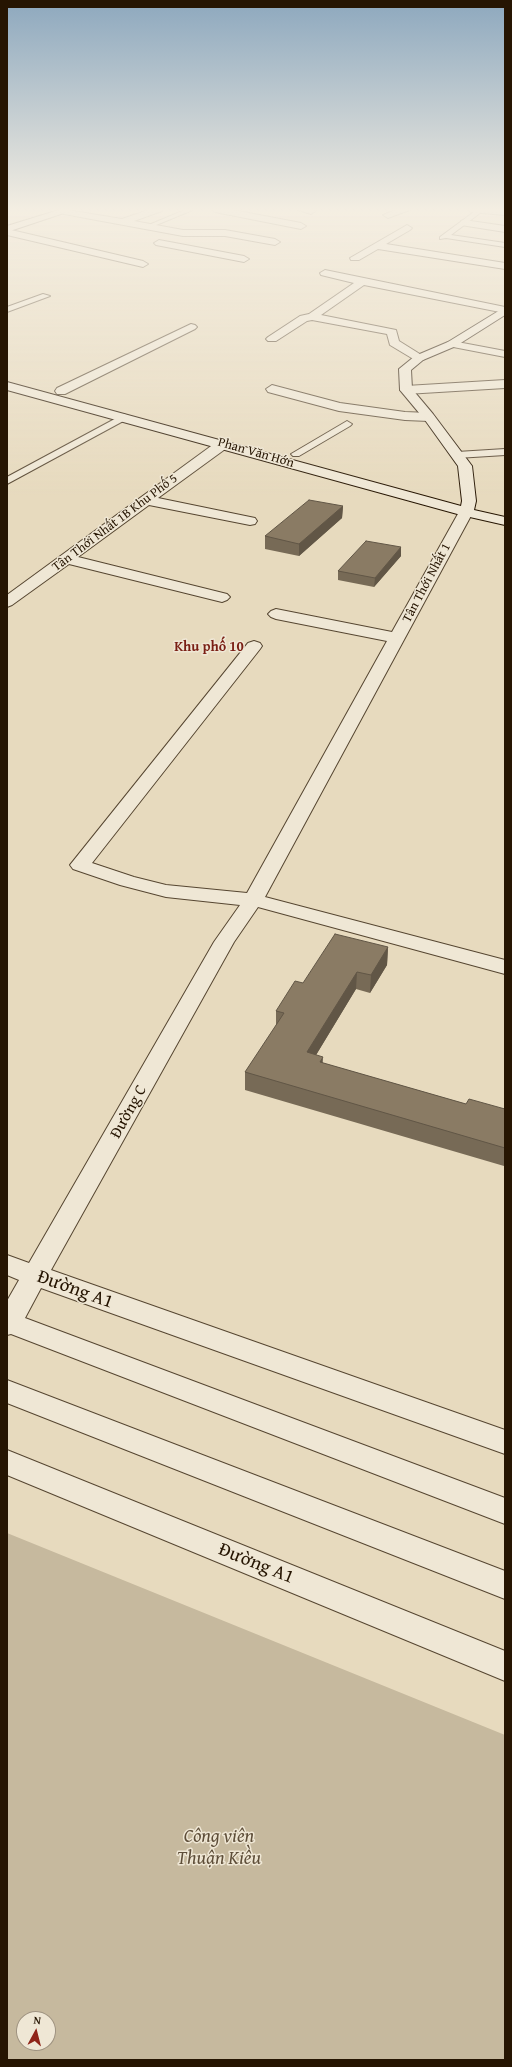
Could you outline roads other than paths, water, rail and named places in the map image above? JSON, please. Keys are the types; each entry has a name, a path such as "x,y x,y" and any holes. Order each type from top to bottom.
{"street":[{"path":"312,317 328,305"},
{"path":"482,305 505,310"},
{"path":"467,507 465,466 429,417 406,390 405,369 419,358 452,344 505,310"},
{"path":"272,339 304,318 312,317 392,332 394,343 419,358"},
{"path":"61,391 191,327"},
{"path":"466,335 482,337"},
{"path":"452,344 505,354"},
{"name":"Phan Văn Hớn","path":"7,377 296,454 467,507 505,521"},
{"path":"406,390 505,384"},
{"name":"Phan Văn Hớn","path":"7,386 467,507 505,509"},
{"path":"272,389 339,407 405,416 429,417"},
{"name":"Tân Thới Nhất 1B Khu Phố 5","path":"7,602 223,444"},
{"path":"147,500 250,521"},
{"name":"Tân Thới Nhất 1","path":"253,900 398,638 467,507"},
{"path":"67,559 222,597"},
{"path":"276,614 398,638"},
{"path":"254,646 80,865 127,881 166,891 253,900 505,967"},
{"name":"Đường C","path":"7,1323 36,1277 224,942 253,900"},
{"name":"Đường A1","path":"7,1265 36,1277 505,1442"},
{"path":"7,1323 505,1511"},
{"path":"7,1391 505,1585"},
{"name":"Đường A1","path":"7,1462 505,1666"}],"lane":[{"path":"7,310 20,305"},
{"path":"7,481 124,417"},
{"path":"296,454 347,424"},
{"path":"457,455 505,452"}],"district":[{"name":"Khu phố 10","path":"209,647"}],"park label":[{"name":"Công viên Thuận Kiều","path":"219,1848"}]}
